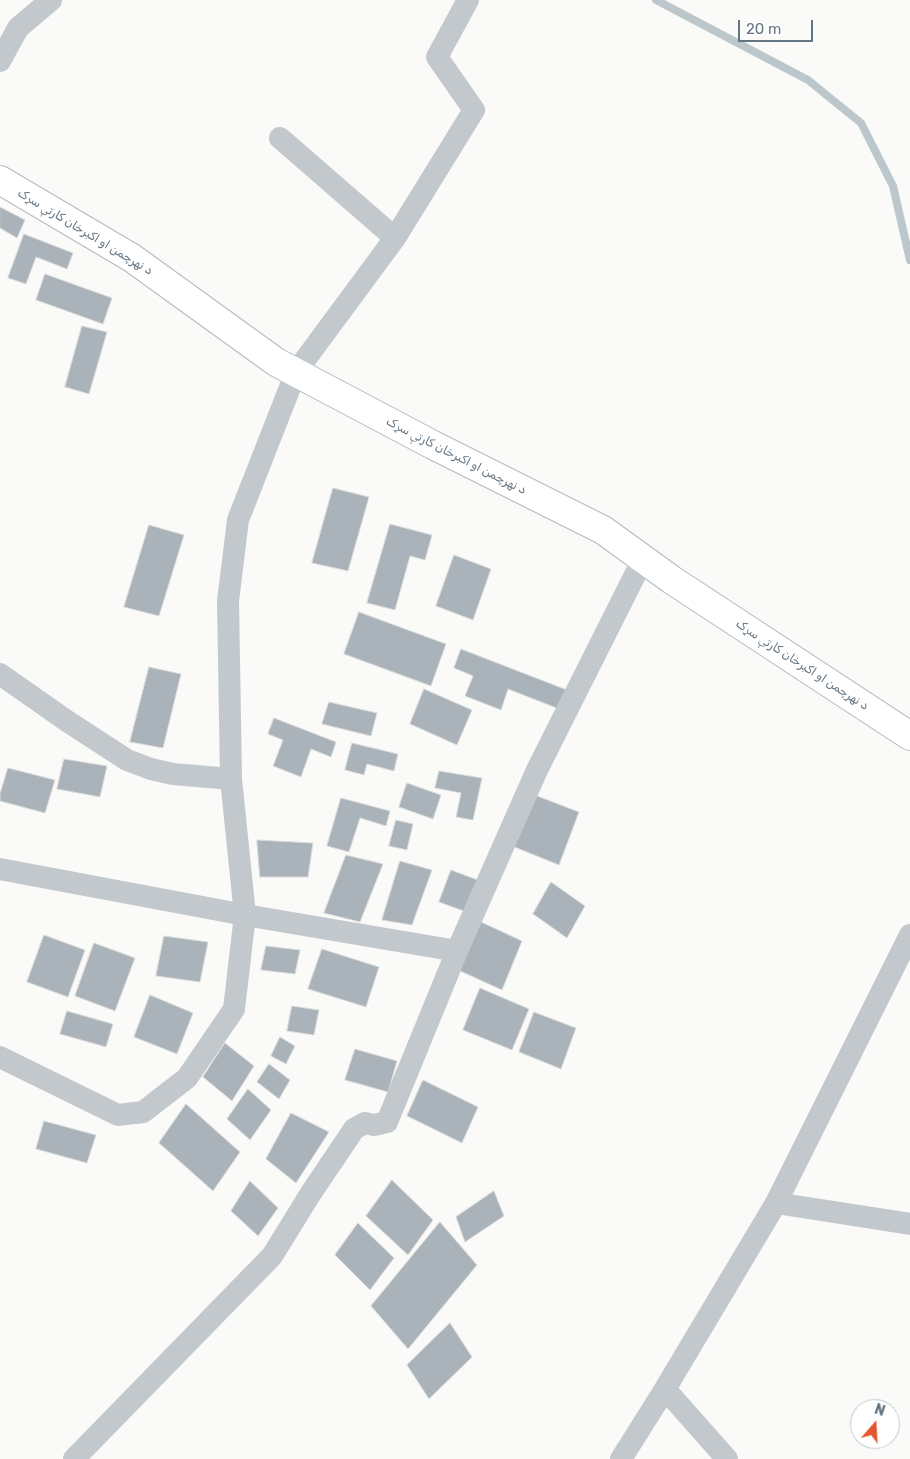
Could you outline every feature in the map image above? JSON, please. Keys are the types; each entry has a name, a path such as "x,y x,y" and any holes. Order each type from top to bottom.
{"main road":[{"name":"د نهرچمن او اکبرخان کارتې سړک","path":"0,180 132,258 276,362 434,445 603,530 680,586 910,736"}],"street":[{"path":"0,61 18,28 51,0"},
{"path":"0,1057 118,1116 143,1112 187,1078 234,1009 245,915 231,779 228,601 238,520 296,372 395,238 474,110 437,57 468,0"},
{"path":"280,138 395,238"},
{"path":"74,1459 272,1256 354,1129 365,1123 374,1125 387,1122 457,951 537,770 644,559"},
{"path":"0,674 127,760 151,769 173,774 231,779"},
{"path":"0,869 245,915 457,951"},
{"path":"621,1459 776,1203 904,959 910,935"},
{"path":"776,1203 910,1224"},
{"path":"665,1389 727,1459"}],"building":[{"path":"0,207 25,220 17,238 0,228"},
{"path":"24,234 73,253 67,269 36,257 26,284 8,278"},
{"path":"45,274 112,298 103,324 36,300"},
{"path":"82,326 107,332 89,394 65,387"},
{"path":"333,488 369,497 348,571 312,563"},
{"path":"390,524 432,535 425,560 410,556 395,610 367,603"},
{"path":"149,525 184,535 159,616 124,607"},
{"path":"454,555 491,569 473,620 436,606"},
{"path":"359,612 446,644 431,686 344,654"},
{"path":"461,649 567,690 559,709 508,689 501,710 465,696 473,676 454,668"},
{"path":"149,667 181,674 163,748 130,742"},
{"path":"424,689 472,710 457,745 410,724"},
{"path":"329,702 377,713 371,736 322,724"},
{"path":"274,718 336,742 331,757 311,749 301,777 273,766 283,740 268,734"},
{"path":"352,743 398,754 394,771 367,764 364,775 345,770"},
{"path":"64,759 107,766 100,797 57,789"},
{"path":"8,768 55,780 45,813 0,801 0,794"},
{"path":"439,771 482,778 473,820 456,817 461,793 435,788"},
{"path":"407,783 441,795 433,819 399,807"},
{"path":"532,794 579,812 559,865 512,846"},
{"path":"341,798 390,811 386,826 360,818 349,852 327,846"},
{"path":"396,820 413,824 407,850 389,846"},
{"path":"257,840 313,843 308,877 260,877"},
{"path":"346,855 383,864 360,922 324,913"},
{"path":"400,861 432,870 412,925 382,920"},
{"path":"451,870 483,882 472,914 439,902"},
{"path":"551,882 585,906 567,938 533,914"},
{"path":"479,921 522,941 502,990 458,970"},
{"path":"44,935 85,950 68,997 27,982"},
{"path":"164,936 208,942 200,982 156,976"},
{"path":"94,943 135,958 115,1011 75,996"},
{"path":"266,946 300,950 295,974 261,970"},
{"path":"322,949 379,967 366,1007 308,989"},
{"path":"480,988 529,1009 512,1050 463,1030"},
{"path":"150,995 193,1013 177,1054 134,1037"},
{"path":"292,1006 319,1010 314,1035 287,1031"},
{"path":"67,1011 113,1024 106,1047 60,1034"},
{"path":"534,1012 576,1028 561,1069 519,1052"},
{"path":"280,1037 295,1046 286,1064 271,1056"},
{"path":"225,1043 254,1066 232,1101 203,1077"},
{"path":"355,1049 397,1061 388,1092 345,1080"},
{"path":"269,1064 290,1080 279,1099 257,1082"},
{"path":"423,1080 478,1107 462,1143 407,1116"},
{"path":"248,1089 271,1110 250,1140 227,1119"},
{"path":"186,1104 240,1152 213,1191 159,1143"},
{"path":"291,1113 329,1132 296,1183 266,1159"},
{"path":"44,1121 96,1135 87,1163 36,1149"},
{"path":"392,1180 433,1220 408,1255 366,1216"},
{"path":"250,1181 278,1208 258,1236 231,1211"},
{"path":"494,1191 504,1216 465,1242 456,1217"},
{"path":"440,1222 477,1265 408,1349 371,1306"},
{"path":"358,1223 394,1258 370,1290 335,1255"},
{"path":"450,1323 472,1357 429,1399 407,1365"}],"waterway":[{"path":"656,0 808,80 861,123 893,186 910,260"}]}
